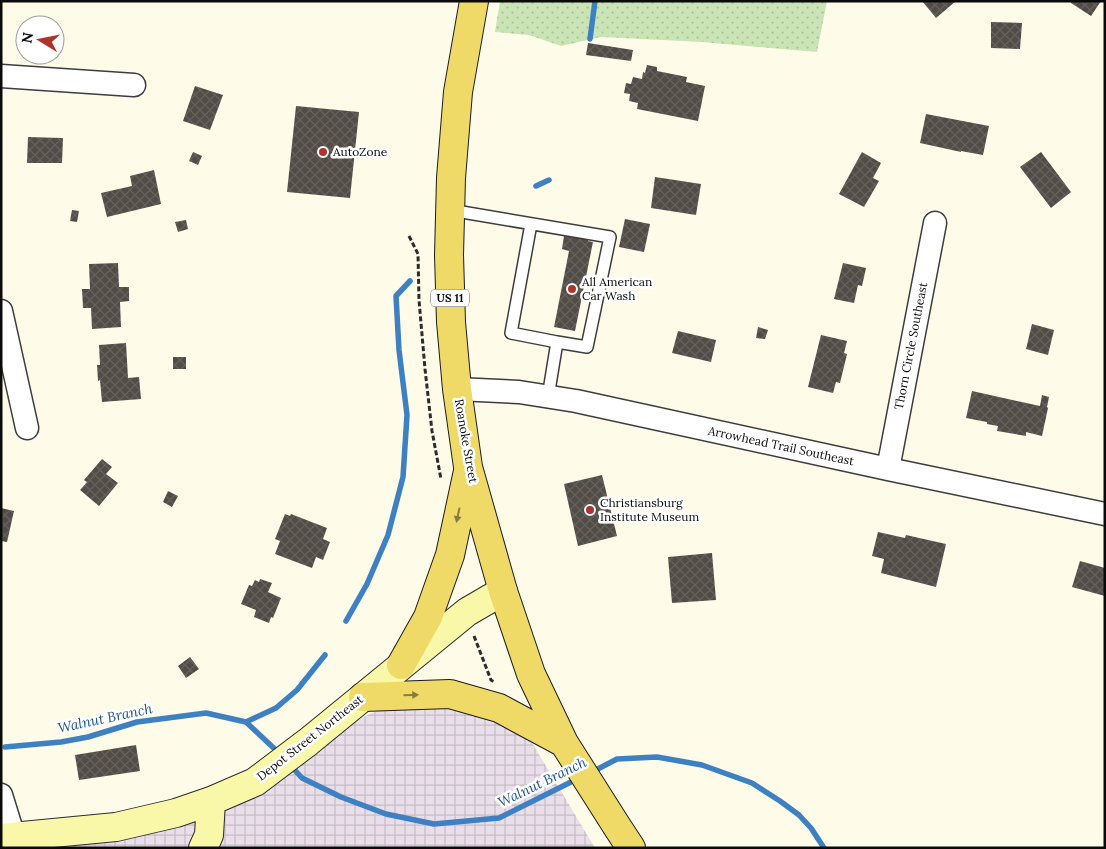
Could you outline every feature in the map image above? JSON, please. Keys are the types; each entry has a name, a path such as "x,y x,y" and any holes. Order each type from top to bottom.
{"main road":[{"name":"Roanoke Street","path":"474,1 458,92 451,178 449,255 451,322 457,390 468,467 502,591 531,674 564,742 631,848"},
{"path":"401,665 428,617 450,555 468,467"},
{"name":"Depot Street Northeast","path":"8,837 116,827 176,813 211,801 255,782 300,748 467,612 502,591"},
{"path":"363,697 450,694 498,708 564,742"},
{"path":"203,848 209,835 211,801"}],"street":[{"path":"1,76 134,85"},
{"name":"Thorn Circle Southeast","path":"888,469 934,224"},
{"path":"1,311 27,428"},
{"name":"Arrowhead Trail Southeast","path":"457,390 519,392 576,401 1105,514"},
{"path":"1,795 8,837"}],"lane":[{"path":"450,210 610,237 587,346 511,333 531,224"},
{"path":"548,397 557,342"}],"path":[{"path":"409,236 418,254 419,300 425,369 432,431 442,482"},
{"path":"472,630 491,680 497,686"}],"shaded area":[{"path":"454,703 518,730 531,741 595,848 25,848 107,838 337,732 377,711 391,707"}],"green space":[{"path":"500,1 827,1 817,52 702,42 601,37 561,46 529,35 495,32"}],"building":[{"path":"922,1 956,1 936,18"},
{"path":"1071,1 1101,1 1091,16 1071,3"},
{"path":"991,22 1022,23 1020,49 991,48"},
{"path":"588,43 633,50 631,61 586,55"},
{"path":"647,65 657,67 657,71 687,77 686,82 705,86 698,121 637,109 638,103 629,101 630,94 624,93 626,83 631,84 633,77 642,79"},
{"path":"195,86 223,95 210,130 183,121"},
{"name":"AutoZone","path":"296,106 359,112 350,198 287,192"},
{"path":"926,114 989,126 983,155 920,143"},
{"path":"28,137 63,138 62,163 27,163"},
{"path":"193,152 202,156 198,165 189,161"},
{"path":"862,152 881,163 873,178 879,181 864,207 839,194"},
{"path":"1041,152 1071,192 1051,208 1020,167"},
{"path":"154,170 161,204 107,217 101,193 132,186 130,176"},
{"path":"655,177 701,184 696,215 651,208"},
{"path":"72,210 79,211 77,222 70,221"},
{"path":"625,219 650,224 644,252 619,247"},
{"path":"186,220 188,229 178,232 175,222"},
{"name":"All American Car Wash","path":"578,233 589,235 588,241 593,242 575,331 554,327 569,251 562,249 564,236 576,238"},
{"path":"118,263 119,287 129,287 129,301 120,302 121,327 92,329 91,308 83,308 82,289 90,289 89,264"},
{"path":"843,263 866,268 862,286 858,285 854,303 834,299"},
{"path":"1032,324 1054,330 1048,355 1026,349"},
{"path":"758,327 768,330 765,339 756,338"},
{"path":"678,331 716,340 711,362 672,353"},
{"path":"821,335 847,341 844,353 847,354 840,383 836,382 833,393 808,387"},
{"path":"126,343 128,378 139,377 141,399 102,402 97,365 100,365 99,345"},
{"path":"173,357 186,357 186,369 173,369"},
{"path":"972,391 1040,406 1042,395 1049,397 1042,436 1026,432 1026,436 997,431 998,426 966,418"},
{"path":"102,459 112,467 106,474 118,483 99,506 80,490 87,482 84,480"},
{"name":"Christiansburg Institute Museum","path":"602,475 617,536 578,546 564,484"},
{"path":"168,491 178,496 172,507 163,502"},
{"path":"1,508 14,511 7,542 1,541"},
{"path":"285,514 290,516 291,514 327,528 323,539 330,542 323,560 316,557 312,568 275,554 280,541 275,539"},
{"path":"878,532 905,538 906,535 946,544 936,587 881,573 884,559 872,556"},
{"path":"712,553 716,600 672,603 668,557"},
{"path":"1080,561 1105,568 1105,596 1072,587"},
{"path":"260,579 272,583 268,592 281,598 269,623 254,617 256,610 241,604 249,585 252,586 255,580 259,582"},
{"path":"190,657 199,669 186,678 178,666"},
{"path":"136,745 140,771 79,780 75,755"}],"waterway":[{"path":"590,39 595,1"},
{"path":"536,186 549,180"},
{"path":"346,621 367,584 388,535 403,477 407,415 399,350 396,296 410,281"},
{"path":"246,722 276,708 297,690 325,655"},
{"name":"Walnut Branch","path":"5,747 61,742 88,737 137,722 206,713 246,722 280,754"},
{"name":"Walnut Branch","path":"592,772 617,759 657,757 702,765 752,783 780,801 799,815 811,828 824,848"},
{"name":"Walnut Branch","path":"290,765 302,778 341,797 386,814 434,824 499,818 579,778"}],"place":[{"name":"AutoZone","path":"323,152"},
{"name":"All American Car Wash","path":"572,289"},
{"name":"Christiansburg Institute Museum","path":"590,510"}]}
